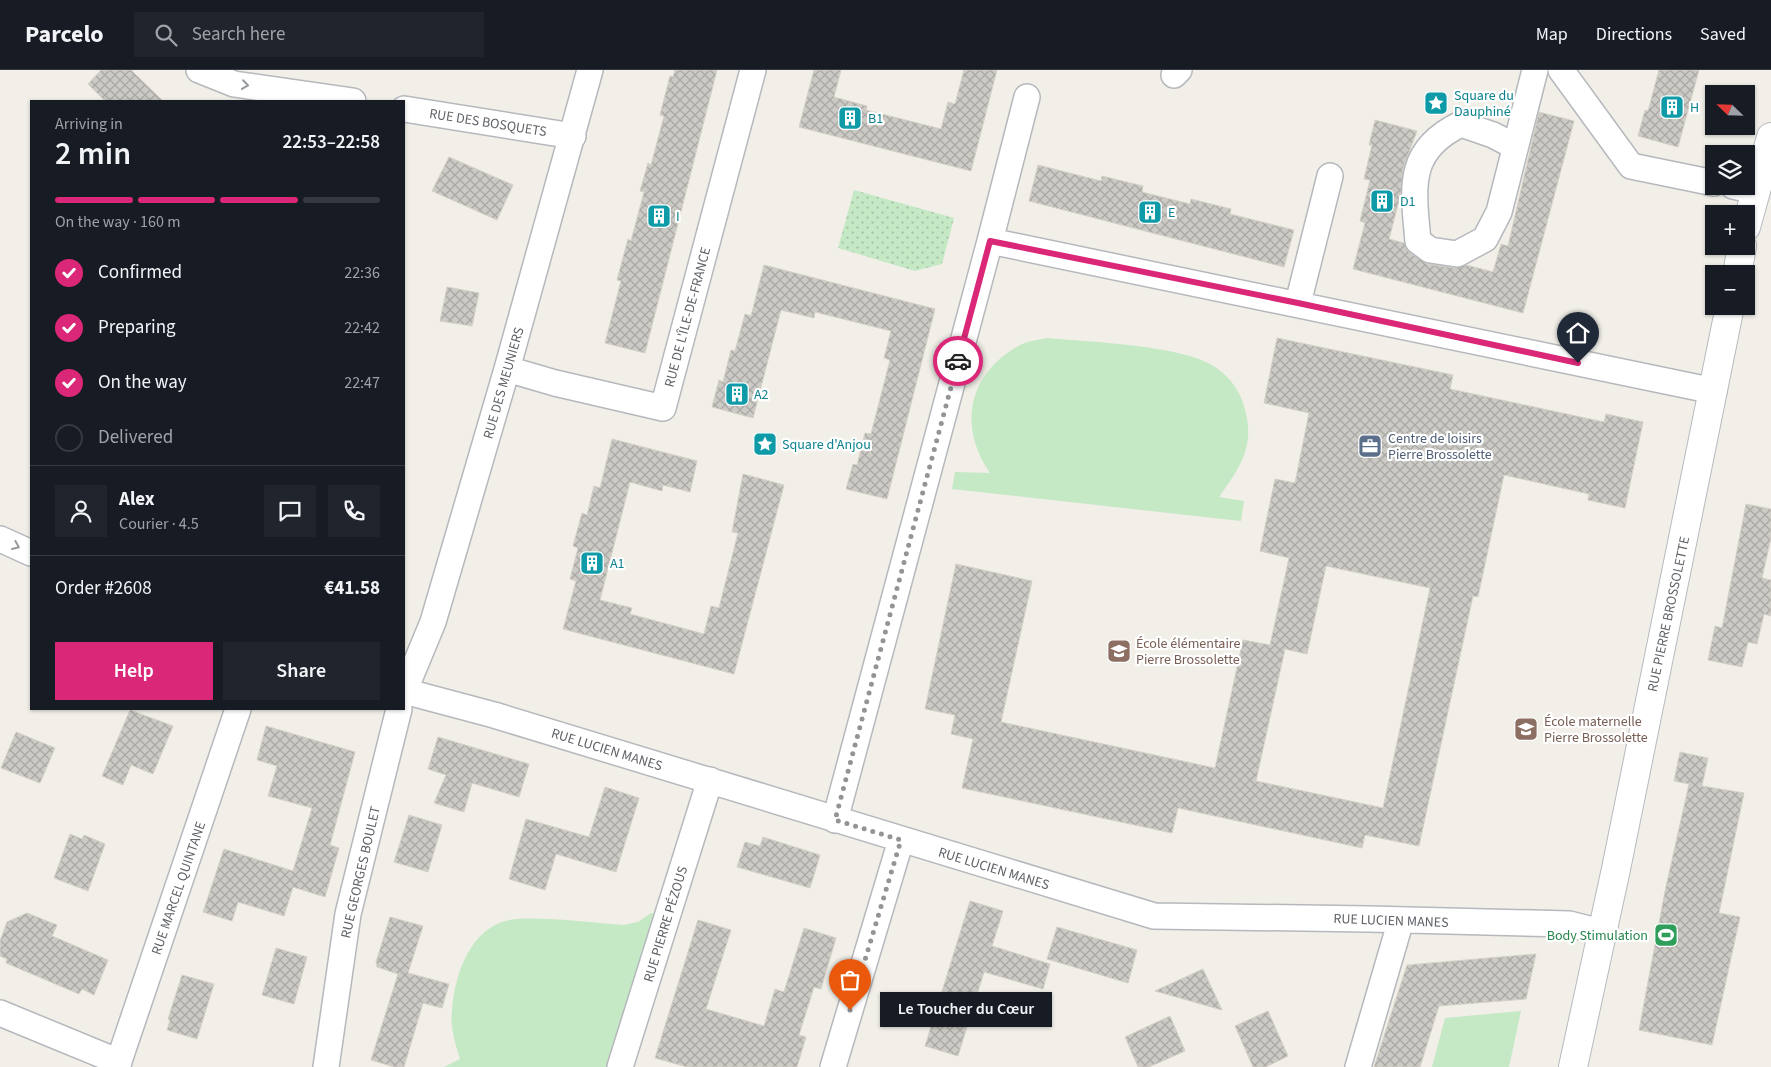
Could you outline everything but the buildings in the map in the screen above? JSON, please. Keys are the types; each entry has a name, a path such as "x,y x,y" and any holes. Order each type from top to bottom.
{"street":[{"path":"199,70 234,84 346,100"},
{"name":"RUE DES MEUNIERS","path":"405,690 433,622 507,369 590,70"},
{"name":"RUE DE L'ÎLE-DE-FRANCE","path":"507,369 555,383 663,408 753,70"},
{"path":"1514,146 1461,124 1442,133 1422,154 1415,178 1418,241 1430,250 1457,254 1485,239 1499,212 1514,146 1535,70"},
{"path":"1560,71 1631,166 1705,181"},
{"path":"835,820 1027,97"},
{"name":"RUE DES BOSQUETS","path":"405,109 573,136"},
{"path":"1755,170 1769,148"},
{"path":"1298,303 1330,176"},
{"path":"990,241 1298,303 1714,391"},
{"name":"RUE PIERRE BROSSOLETTE","path":"1573,1067 1728,315"},
{"path":"0,540 30,553"},
{"name":"RUE LUCIEN MANES","path":"405,692 486,713 1154,916 1568,924 1601,932"},
{"name":"RUE MARCEL QUINTANE","path":"118,1064 238,710"},
{"name":"RUE GEORGES BOULET","path":"326,1067 348,914 399,710"},
{"name":"RUE PIERRE PÉZOUS","path":"620,1067 710,780"},
{"path":"833,1067 901,840"},
{"path":"1358,1067 1401,920"},
{"path":"0,1013 118,1064"}],"green space":[{"path":"854,190 954,218 942,264 915,271 838,248"},
{"path":"1047,338 1159,349 1200,360 1215,367 1225,375 1240,395 1247,420 1248,432 1247,444 1240,465 1219,497 1244,501 1241,521 952,489 955,472 990,473 980,455 974,437 972,419 979,385 989,370 1020,345"},
{"path":"651,913 659,914 612,1067 444,1067 460,1059 452,1029 452,1010 457,980 469,951 477,939 488,929 501,922 517,919 556,919 624,925 638,922"},
{"path":"1521,1011 1509,1067 1432,1067 1445,1018"}],"way so far":[{"path":"850,1010 901,840 835,820 958,361"}],"place":[{"name":"Square du Dauphiné","path":"1436,103"},
{"name":"H","path":"1672,107"},
{"name":"B1","path":"850,118"},
{"name":"D1","path":"1382,201"},
{"name":"E","path":"1150,212"},
{"name":"I","path":"659,216"},
{"name":"A2","path":"737,394"},
{"name":"Square d'Anjou","path":"765,444"},
{"name":"Centre de loisirs Pierre Brossolette","path":"1370,446"},
{"name":"A1","path":"592,563"},
{"name":"École élémentaire Pierre Brossolette","path":"1119,651"},
{"name":"École maternelle Pierre Brossolette","path":"1526,729"},
{"name":"Body Stimulation","path":"1666,935"},
{"name":"Le Toucher du Cœur","path":"850,1010"}],"route":[{"path":"958,361 990,241 1298,303 1578,363"}]}
